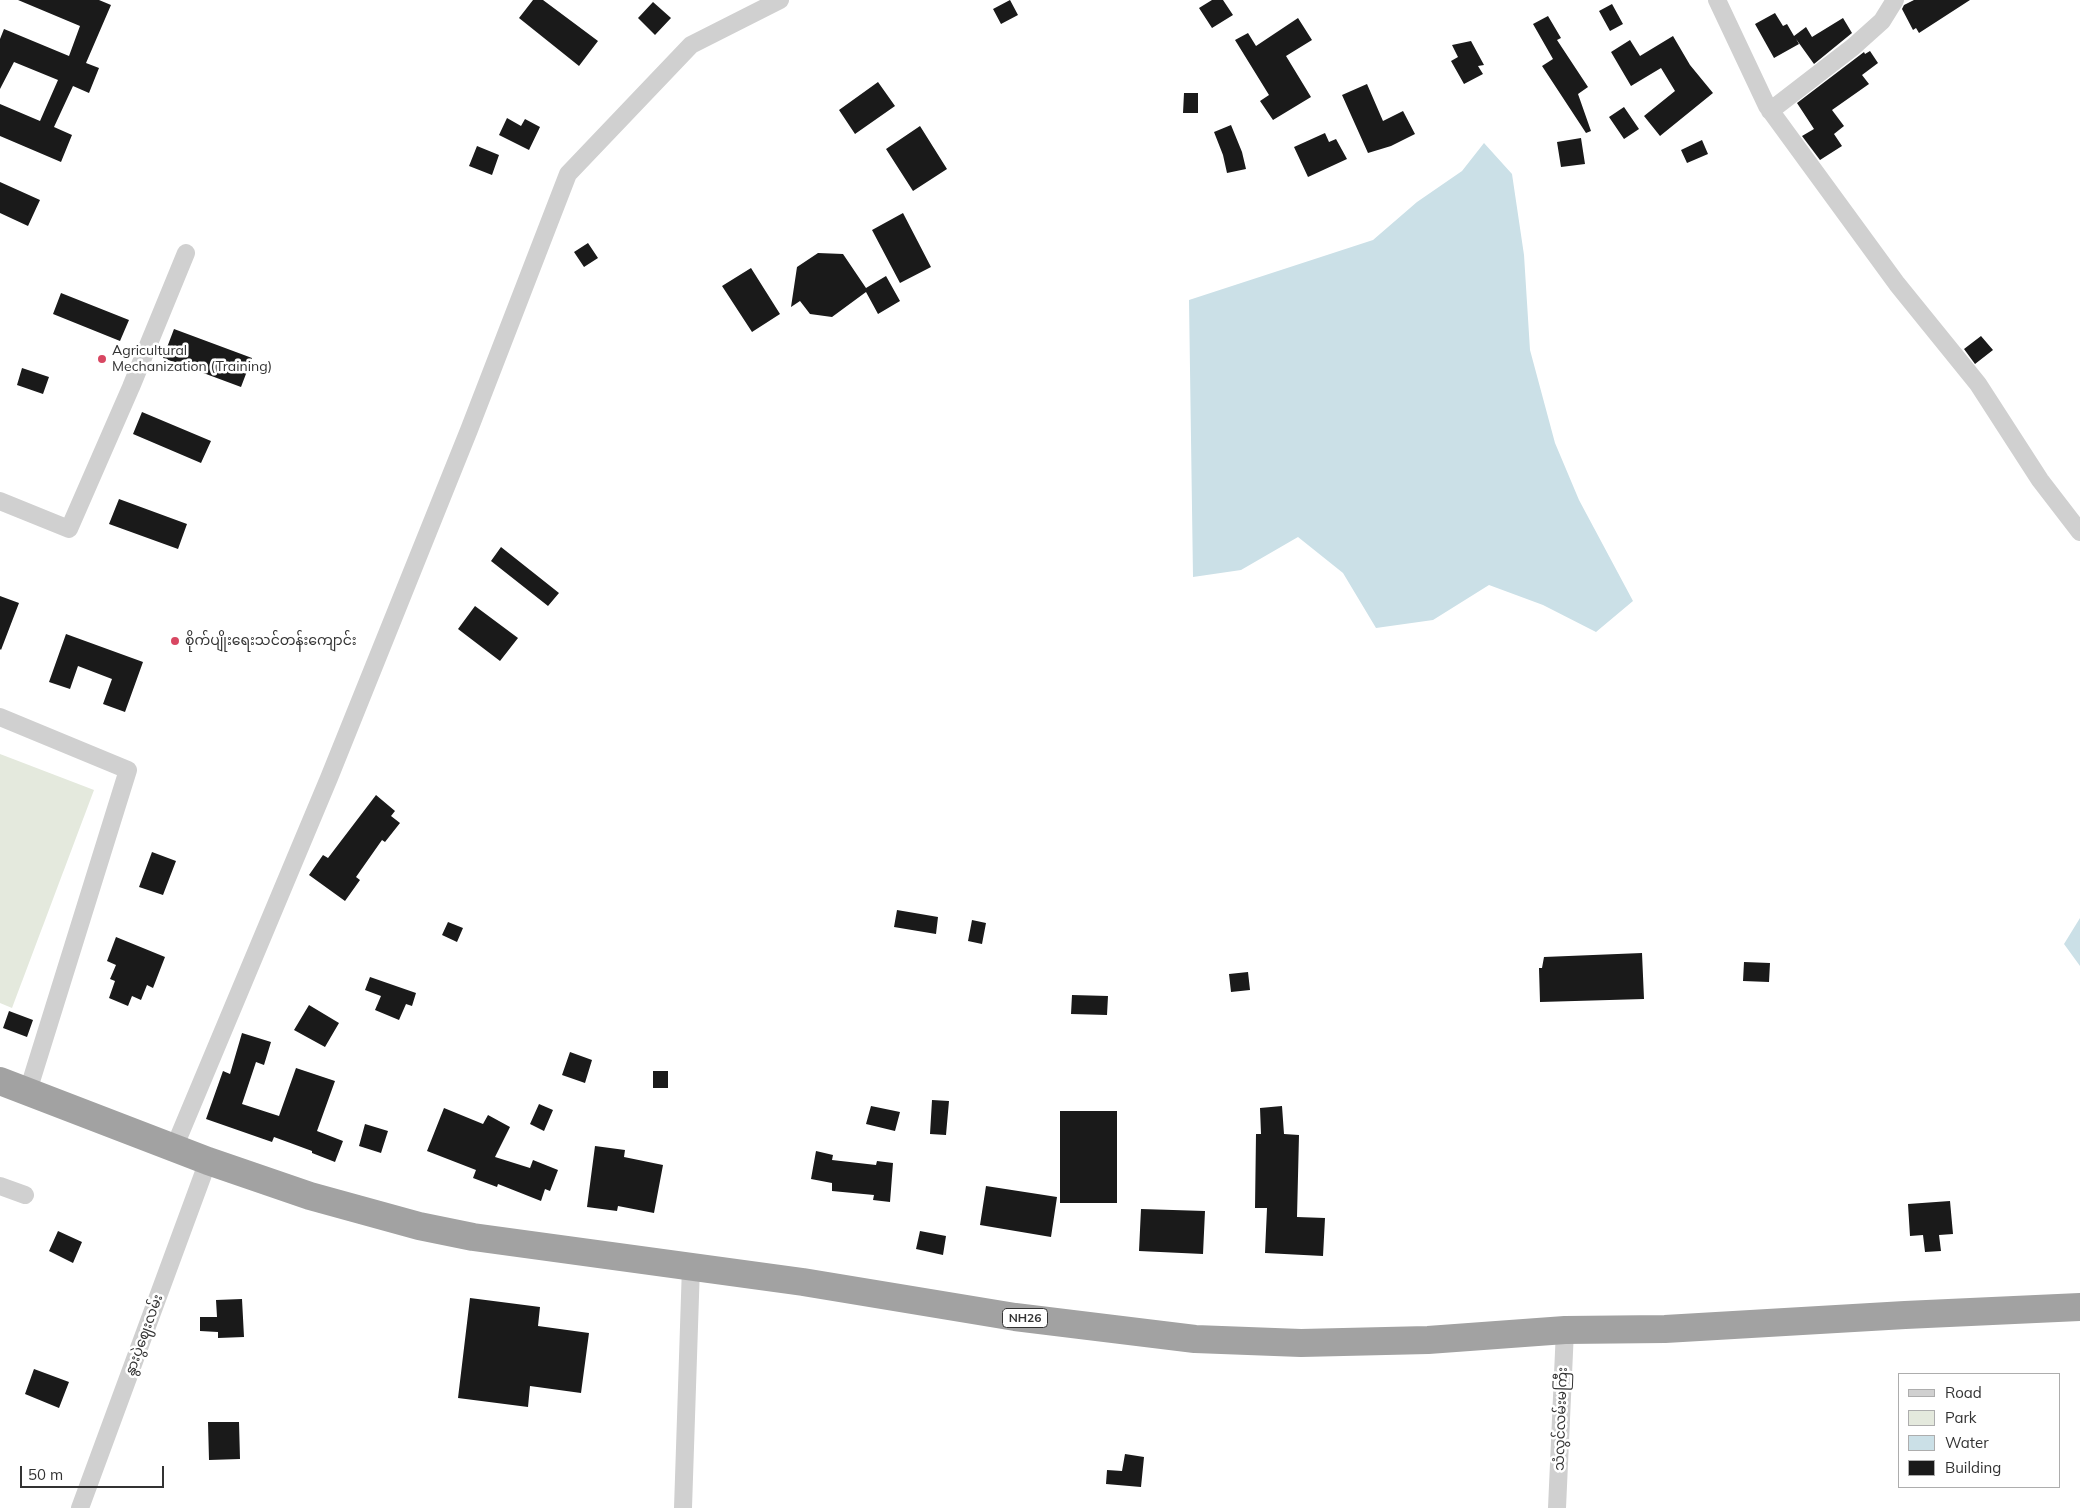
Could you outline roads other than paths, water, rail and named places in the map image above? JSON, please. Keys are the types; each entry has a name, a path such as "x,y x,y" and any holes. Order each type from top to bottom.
{"highway":[{"name":"NH26","path":"0,1081 208,1161 310,1196 419,1226 473,1237 690,1266 1015,1317 1195,1339 1301,1343 1428,1340 1565,1330 1665,1329 2080,1307"}],"street":[{"path":"174,1148 358,704 472,421 568,174 691,45 780,0"},
{"path":"1717,0 1770,110 1897,284 1978,384 2040,480 2080,532"},
{"path":"1770,110 1853,48 1882,21 1895,0"},
{"path":"0,501 69,529 131,387 186,253"},
{"path":"0,717 128,770 28,1091"},
{"name":"နွားပွဲဈေးလမ်း","path":"80,1508 208,1161"},
{"path":"0,1186 25,1195"},
{"path":"683,1508 690,1266"},
{"name":"သံလွင်လမ်းမကြီး","path":"1557,1508 1565,1330"}],"water":[{"path":"1484,143 1512,174 1524,255 1530,350 1555,443 1579,500 1633,601 1596,632 1543,605 1489,585 1433,620 1376,628 1343,573 1298,537 1241,570 1193,577 1189,300 1373,240 1417,202 1462,171"},
{"path":"2080,918 2080,966 2064,944"}],"place":[{"name":"Agricultural Mechanization (Training)","path":"102,359"},
{"name":"စိုက်ပျိုးရေးသင်တန်းကျောင်း","path":"175,641"}]}
